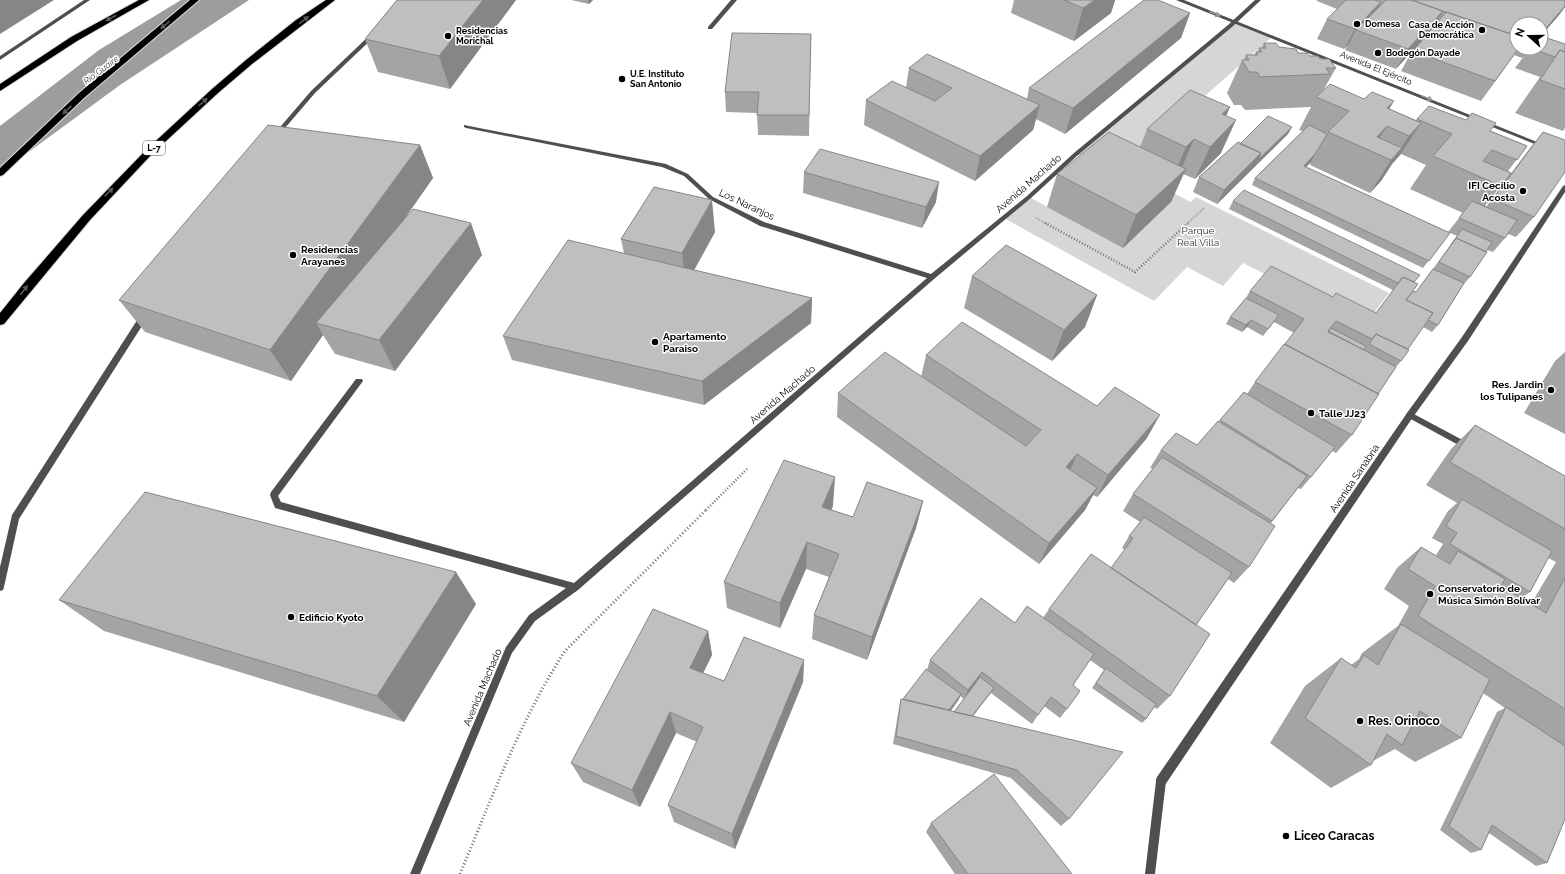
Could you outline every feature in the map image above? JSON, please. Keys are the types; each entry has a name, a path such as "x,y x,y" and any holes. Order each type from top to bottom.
{"highway":[{"path":"0,88 74,39 145,0"},
{"path":"0,173 82,95 195,0"},
{"name":"L-7","path":"0,320 43,265 86,216 139,162 224,82 331,0"}],"street":[{"path":"0,58 87,0"},
{"path":"710,28 734,0"},
{"name":"Avenida El Ejército","path":"1179,0 1235,21 1550,148"},
{"name":"Avenida Machado","path":"415,874 509,650 532,618 575,587 932,277 1258,0"},
{"path":"272,140 313,92 376,32"},
{"name":"Los Naranjos","path":"466,126 664,165 686,175 711,198 762,224 932,277"},
{"name":"Avenida Sanabria","path":"1150,874 1161,781 1410,415 1465,339 1565,187"},
{"path":"0,587 15,518 148,309"},
{"path":"359,381 274,495 278,505 492,566 575,587"},
{"path":"1410,415 1474,450"}],"path":[{"path":"1016,207 1135,272 1204,208"},
{"path":"460,874 516,739 550,674 565,651 624,589 754,462"}],"green space":[{"name":"Parque Real Villa","path":"1235,21 1273,36 1123,168 1191,202 1196,197 1389,293 1365,325 1243,263 1223,286 1187,267 1154,301 1004,218 1029,197 1123,247 1171,202 1076,154"}],"water":[{"path":"207,0 249,0 120,85 0,173 0,141 91,75"}],"building":[{"path":"397,0 483,0 439,56 365,39"},
{"path":"1064,0 1095,0 1083,8"},
{"path":"1144,0 1158,0 1190,13 1073,108 1029,88"},
{"path":"1346,0 1375,0 1381,2 1355,29 1327,19"},
{"path":"1386,0 1411,0 1443,11 1408,49 1356,30"},
{"path":"1412,0 1565,0 1565,6 1549,25 1549,16 1509,16 1509,33"},
{"path":"1446,12 1509,33 1509,56 1513,56 1495,81 1413,51"},
{"path":"732,33 811,34 809,115 757,115 759,92 725,92"},
{"path":"1549,39 1565,44 1565,52 1560,50 1555,57 1549,55"},
{"path":"1264,43 1276,43 1279,47 1296,49 1298,53 1307,53 1310,56 1318,56 1320,59 1329,59 1336,68 1326,68 1330,74 1260,77 1257,72 1249,72 1242,60 1249,60 1246,55 1258,55 1256,52 1262,52 1259,48 1266,48"},
{"path":"1560,50 1565,52 1565,89 1540,80"},
{"path":"927,54 1040,105 980,156 866,100 892,81 935,101 952,88 909,68"},
{"path":"1330,84 1364,99 1372,92 1394,101 1387,108 1421,123 1409,136 1387,126 1377,137 1402,148 1391,160 1328,132 1349,111 1316,97"},
{"path":"1190,90 1230,107 1222,114 1236,120 1210,147 1194,139 1186,147 1147,129"},
{"path":"1429,106 1466,120 1472,113 1496,123 1490,131 1527,146 1517,160 1492,150 1483,161 1511,173 1501,186 1433,156 1452,134 1417,119"},
{"path":"1268,116 1292,127 1258,160 1261,153 1240,144"},
{"name":"Residencias Arayanes","path":"268,125 420,145 270,350 119,300"},
{"path":"1309,125 1327,134 1315,154 1304,166 1450,233 1429,261 1255,178"},
{"path":"1109,132 1186,169 1136,215 1057,174"},
{"path":"1543,132 1565,140 1565,172 1534,217 1493,199"},
{"path":"1238,142 1261,153 1224,190 1199,177"},
{"path":"820,149 939,182 926,207 804,172"},
{"path":"654,187 712,200 682,253 621,239"},
{"path":"1244,190 1420,275 1414,282 1403,277 1398,283 1233,201"},
{"path":"1472,201 1517,220 1505,238 1459,218"},
{"path":"413,209 471,223 379,340 316,323"},
{"path":"1462,229 1492,242 1486,252 1456,238 1451,245"},
{"path":"1456,238 1487,252 1470,277 1439,262"},
{"name":"Apartamento Paraiso","path":"568,240 812,298 702,381 503,336"},
{"path":"1006,245 1097,295 1064,330 972,276"},
{"path":"1271,266 1333,297 1336,293 1376,313 1403,277 1418,284 1406,300 1433,313 1408,349 1376,334 1372,339 1336,321 1328,331 1396,367 1378,394 1285,344 1304,319 1250,291"},
{"path":"1433,269 1464,283 1438,325 1428,320 1433,313 1406,300 1413,291 1416,292"},
{"path":"1246,298 1279,315 1268,329 1251,320 1246,325 1230,317"},
{"path":"962,322 1097,406 1115,387 1160,415 1108,475 1077,454 1066,467 1097,488 1049,543 838,393 885,352 1026,446 1041,430 926,355"},
{"path":"1331,328 1366,346 1364,350 1328,332"},
{"path":"1376,334 1409,350 1401,361 1369,344"},
{"path":"1284,344 1379,394 1352,435 1255,382"},
{"path":"1244,392 1335,447 1311,477 1220,420"},
{"path":"1218,421 1307,476 1272,521 1161,450 1176,433 1197,445"},
{"path":"1475,425 1565,476 1565,529 1450,462"},
{"path":"1162,457 1275,526 1249,567 1133,494"},
{"path":"784,460 835,477 822,507 853,517 867,482 923,501 872,637 814,615 839,554 807,542 780,603 724,582"},
{"name":"Edificio Kyoto","path":"145,492 456,572 377,696 59,600"},
{"path":"1462,499 1552,551 1530,592 1450,544 1457,533 1446,526"},
{"path":"1144,517 1232,573 1196,625 1111,568 1133,538 1129,536"},
{"path":"1421,547 1450,564 1458,551 1505,579 1501,586 1546,613 1565,578 1565,709 1418,616 1435,586 1408,569"},
{"path":"1091,554 1210,634 1170,696 1049,609"},
{"path":"981,598 1015,623 1027,606 1094,654 1073,685 1080,691 1067,709 1051,697 1038,715 982,672 968,690 930,660"},
{"path":"653,609 708,631 690,668 724,681 744,637 804,660 732,834 668,805 703,727 670,712 632,790 571,763"},
{"path":"1401,624 1490,679 1461,738 1420,711 1402,745 1387,734 1371,765 1305,718 1341,658 1356,668 1364,655 1378,665"},
{"path":"1106,668 1156,704 1146,719 1096,683"},
{"path":"926,669 961,694 949,710 903,699"},
{"path":"980,677 994,688 972,716 954,712"},
{"path":"901,699 1123,752 1069,819 1017,770 896,736"},
{"path":"1506,707 1565,746 1565,819 1547,863 1492,825 1481,850 1449,826"},
{"path":"994,774 1072,874 968,874 931,823"}],"waterway":[{"name":"Río Guaire","path":"0,149 114,59 209,0"}],"place":[{"name":"Domesa","path":"1357,24"},
{"name":"Casa de Acción Democrática","path":"1482,30"},
{"name":"Residencias Morichal","path":"448,36"},
{"name":"Bodegón Dayade","path":"1378,53"},
{"name":"U.E. Instituto San Antonio","path":"622,79"},
{"name":"IFI Cecilio Acosta","path":"1523,191"},
{"name":"Residencias Arayanes","path":"293,255"},
{"name":"Apartamento Paraiso","path":"655,342"},
{"name":"Res. Jardin los Tulipanes","path":"1551,390"},
{"name":"Talle JJ23","path":"1311,413"},
{"name":"Conservatorio de Música Simón Bolívar","path":"1430,594"},
{"name":"Edificio Kyoto","path":"291,617"},
{"name":"Res. Orinoco","path":"1360,721"},
{"name":"Liceo Caracas","path":"1286,836"}]}
